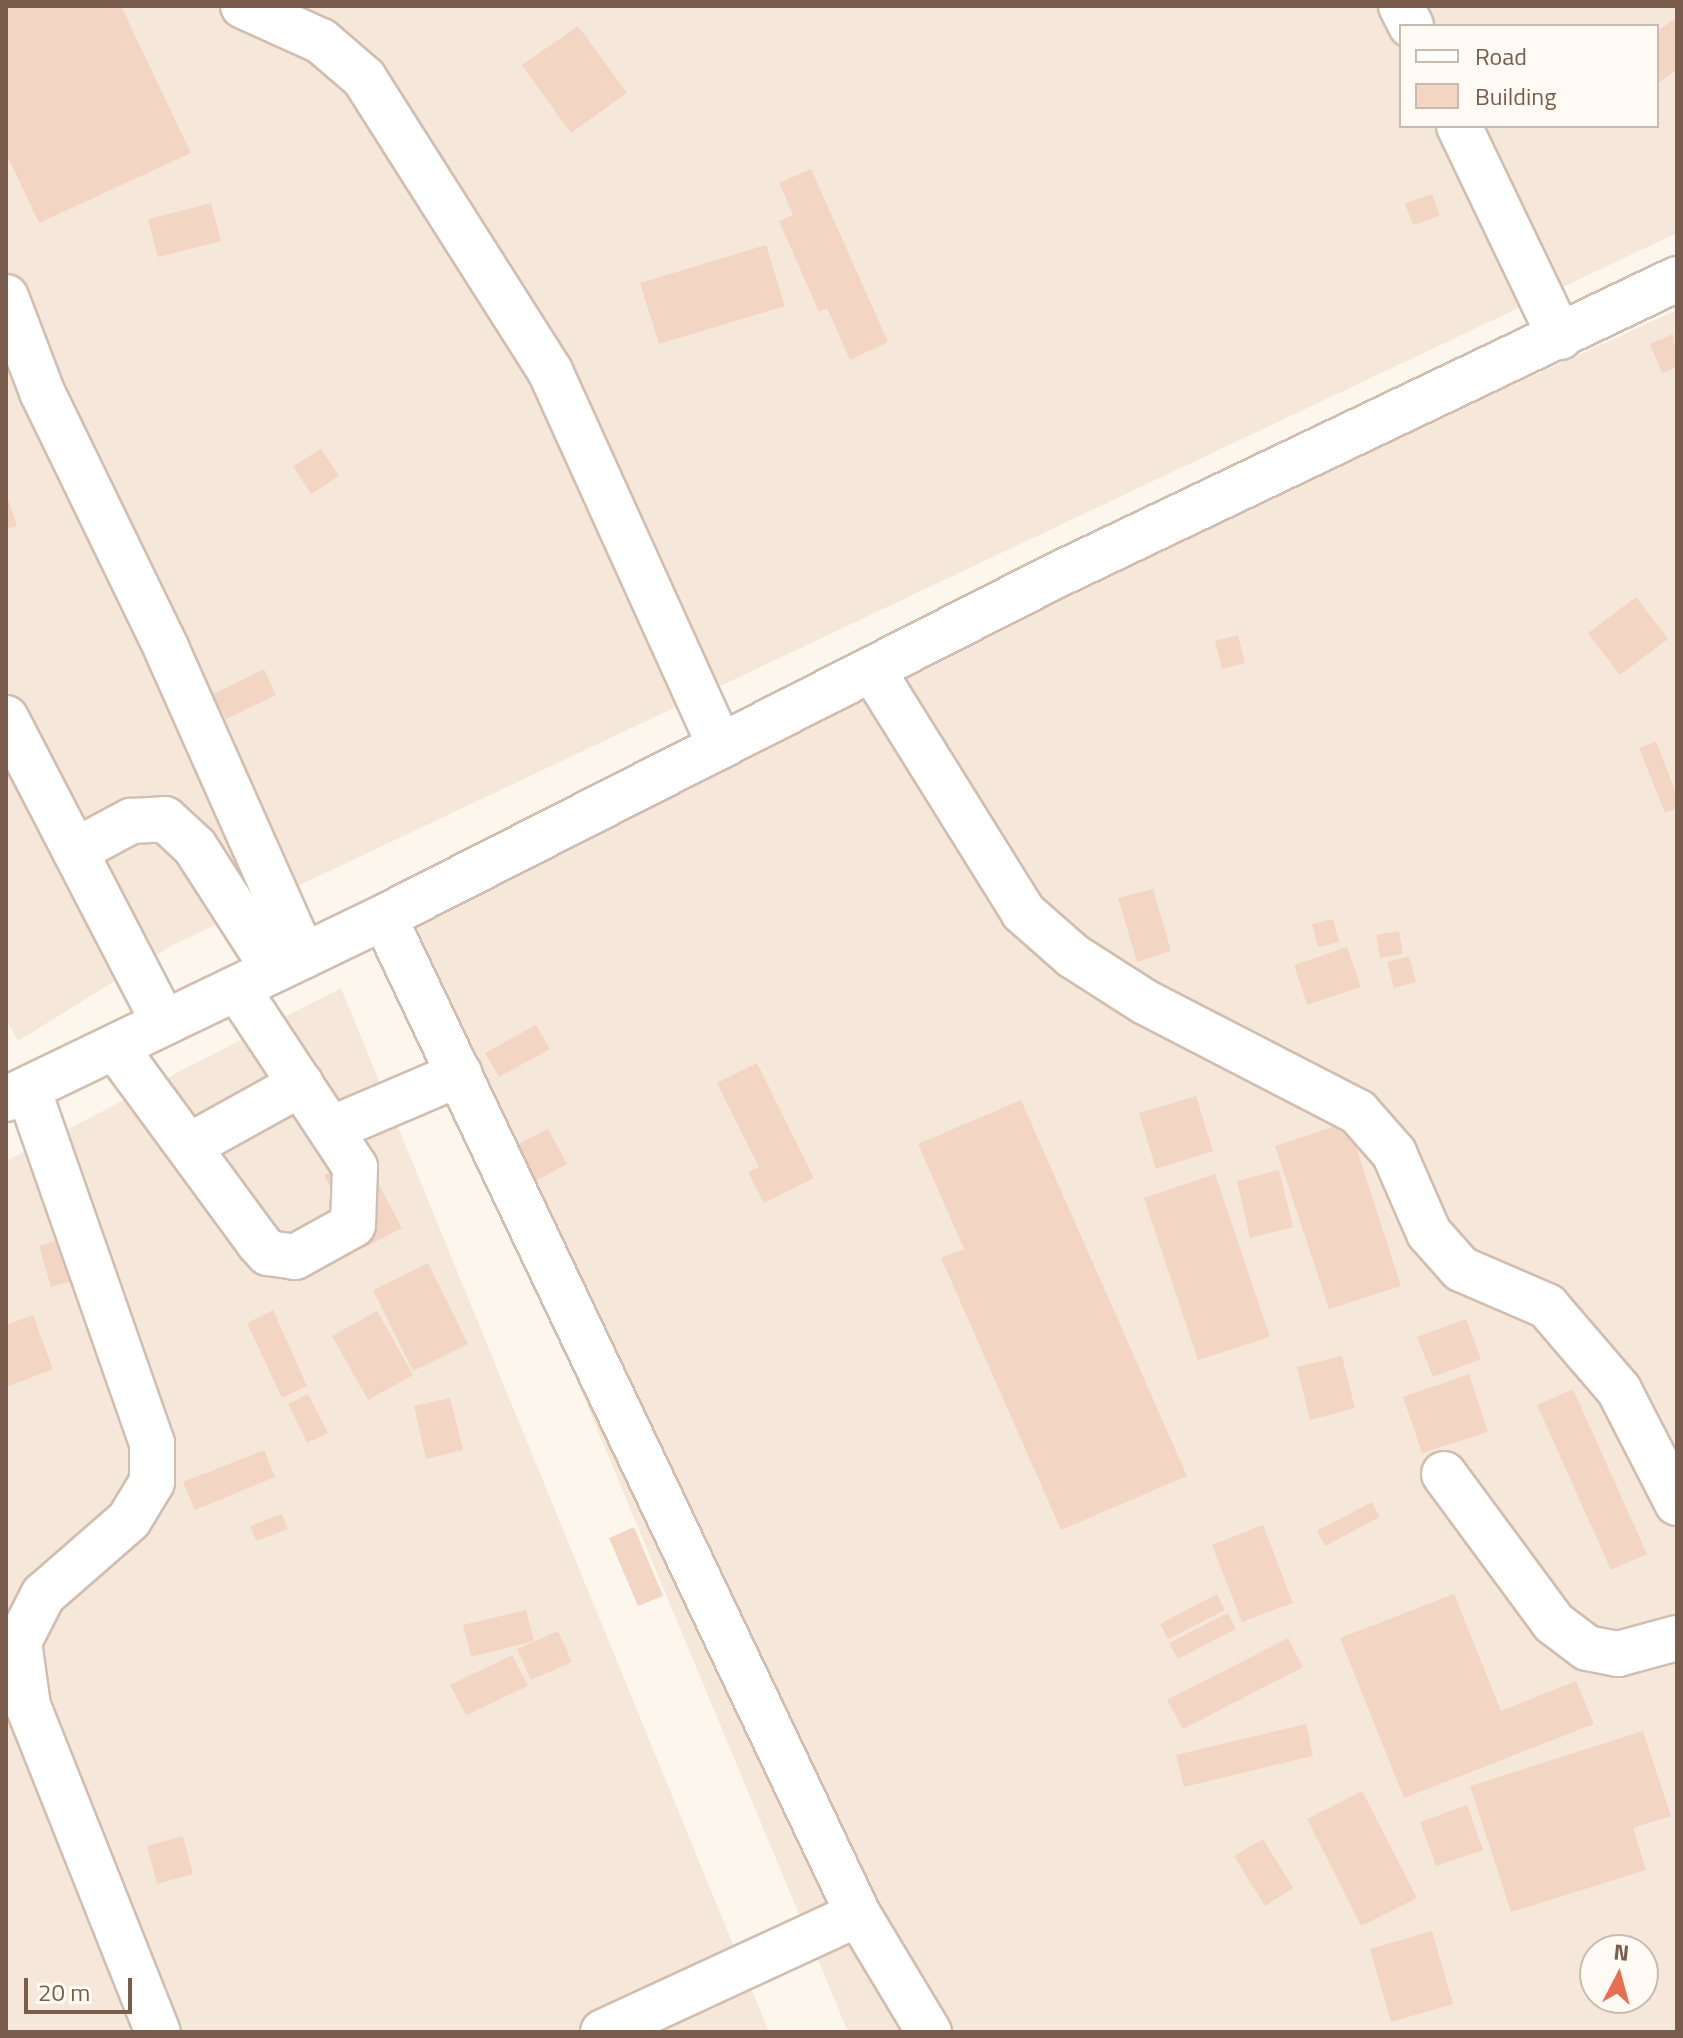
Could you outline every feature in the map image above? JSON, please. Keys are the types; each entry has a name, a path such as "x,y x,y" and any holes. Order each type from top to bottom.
{"street":[{"path":"243,6 321,41 364,78 550,371 720,746"},
{"path":"1401,6 1410,24"},
{"path":"1460,128 1560,337"},
{"path":"158,2032 28,1706 19,1642 43,1595 129,1520 152,1482 152,1443 17,1094 384,917 872,669 1677,279"},
{"path":"6,297 42,392 167,650 271,971 301,1084 355,1167 353,1225 295,1257 268,1253 115,1047"},
{"path":"872,669 1023,912 1073,956 1145,1002 1358,1112 1394,1153 1429,1233 1461,1269 1547,1306 1619,1390 1677,1503"},
{"path":"6,718 164,1023"},
{"path":"75,851 131,821 165,819 195,847 271,971"},
{"path":"384,917 858,1914 929,2032"},
{"path":"331,1129 460,1074"},
{"path":"189,1146 301,1084"},
{"path":"1444,1474 1554,1623 1587,1648 1618,1654 1677,1638"},
{"path":"603,2032 858,1914"}],"shaded area":[{"path":"6,6 1677,6 1677,233 173,945 18,1041 6,1020"},
{"path":"1677,310 1677,2032 848,2032 384,917 720,746"},
{"path":"341,988 769,2032 6,2032 6,1161"}],"building":[{"path":"6,6 121,6 191,153 39,223 6,153"},
{"path":"1677,17 1677,70 1659,83 1659,30"},
{"path":"578,26 627,93 571,133 522,65"},
{"path":"811,169 888,342 850,360 827,308 819,312 779,221 793,215 779,183"},
{"path":"1432,194 1440,216 1413,225 1405,204"},
{"path":"211,203 221,241 158,257 148,219"},
{"path":"766,245 785,306 659,344 640,283"},
{"path":"1673,334 1677,367 1662,373 1650,344"},
{"path":"321,449 339,476 311,494 293,466"},
{"path":"6,493 17,526 6,529"},
{"path":"1636,597 1668,639 1620,675 1588,633"},
{"path":"1238,635 1245,663 1222,669 1215,641"},
{"path":"264,669 276,695 226,719 213,694"},
{"path":"1656,741 1677,796 1677,808 1665,813 1639,748"},
{"path":"1153,889 1171,951 1137,962 1118,898"},
{"path":"1333,919 1339,942 1318,947 1312,924"},
{"path":"1399,931 1403,954 1380,958 1376,935"},
{"path":"1347,947 1361,987 1307,1005 1294,965"},
{"path":"1409,956 1416,982 1394,988 1387,962"},
{"path":"536,1025 550,1049 499,1077 485,1053"},
{"path":"757,1063 814,1178 764,1203 748,1172 759,1167 717,1083"},
{"path":"1196,1096 1213,1151 1156,1169 1139,1113"},
{"path":"1021,1100 1187,1476 1061,1530 941,1258 964,1249 918,1144"},
{"path":"1348,1122 1401,1286 1329,1309 1275,1146"},
{"path":"548,1129 567,1164 535,1181 516,1145"},
{"path":"363,1155 402,1228 362,1249 324,1175"},
{"path":"1279,1170 1293,1227 1250,1238 1237,1181"},
{"path":"1215,1174 1270,1337 1198,1360 1144,1198"},
{"path":"72,1236 85,1277 51,1287 39,1246"},
{"path":"428,1263 468,1344 413,1371 373,1290"},
{"path":"273,1310 307,1386 282,1398 247,1323"},
{"path":"377,1311 413,1375 368,1400 332,1336"},
{"path":"33,1315 53,1369 6,1387 6,1325"},
{"path":"1466,1319 1481,1359 1433,1377 1417,1337"},
{"path":"1342,1356 1355,1408 1310,1420 1297,1367"},
{"path":"1469,1374 1488,1432 1422,1453 1403,1397"},
{"path":"1573,1389 1647,1554 1611,1570 1537,1405"},
{"path":"308,1394 328,1433 307,1443 288,1404"},
{"path":"450,1398 463,1450 426,1459 414,1406"},
{"path":"264,1450 275,1477 195,1510 183,1482"},
{"path":"1372,1502 1380,1517 1325,1546 1317,1531"},
{"path":"282,1514 288,1529 256,1541 250,1526"},
{"path":"1263,1525 1293,1603 1242,1622 1212,1545"},
{"path":"634,1527 663,1596 638,1606 609,1538"},
{"path":"1217,1594 1225,1610 1168,1639 1160,1624"},
{"path":"1454,1594 1501,1711 1576,1681 1594,1724 1404,1798 1340,1638"},
{"path":"526,1610 534,1641 471,1657 463,1625"},
{"path":"1228,1613 1236,1629 1178,1659 1169,1643"},
{"path":"558,1631 572,1662 531,1680 517,1649"},
{"path":"1288,1638 1303,1667 1183,1729 1167,1700"},
{"path":"512,1655 528,1686 466,1715 450,1685"},
{"path":"1306,1724 1313,1756 1184,1787 1176,1755"},
{"path":"1643,1731 1671,1816 1633,1828 1646,1870 1511,1912 1470,1786"},
{"path":"1362,1791 1417,1898 1361,1926 1307,1819"},
{"path":"1467,1805 1483,1850 1436,1866 1420,1822"},
{"path":"183,1836 193,1874 157,1884 147,1846"},
{"path":"1263,1839 1293,1888 1265,1906 1234,1856"},
{"path":"1432,1931 1453,2004 1391,2022 1370,1949"}]}
